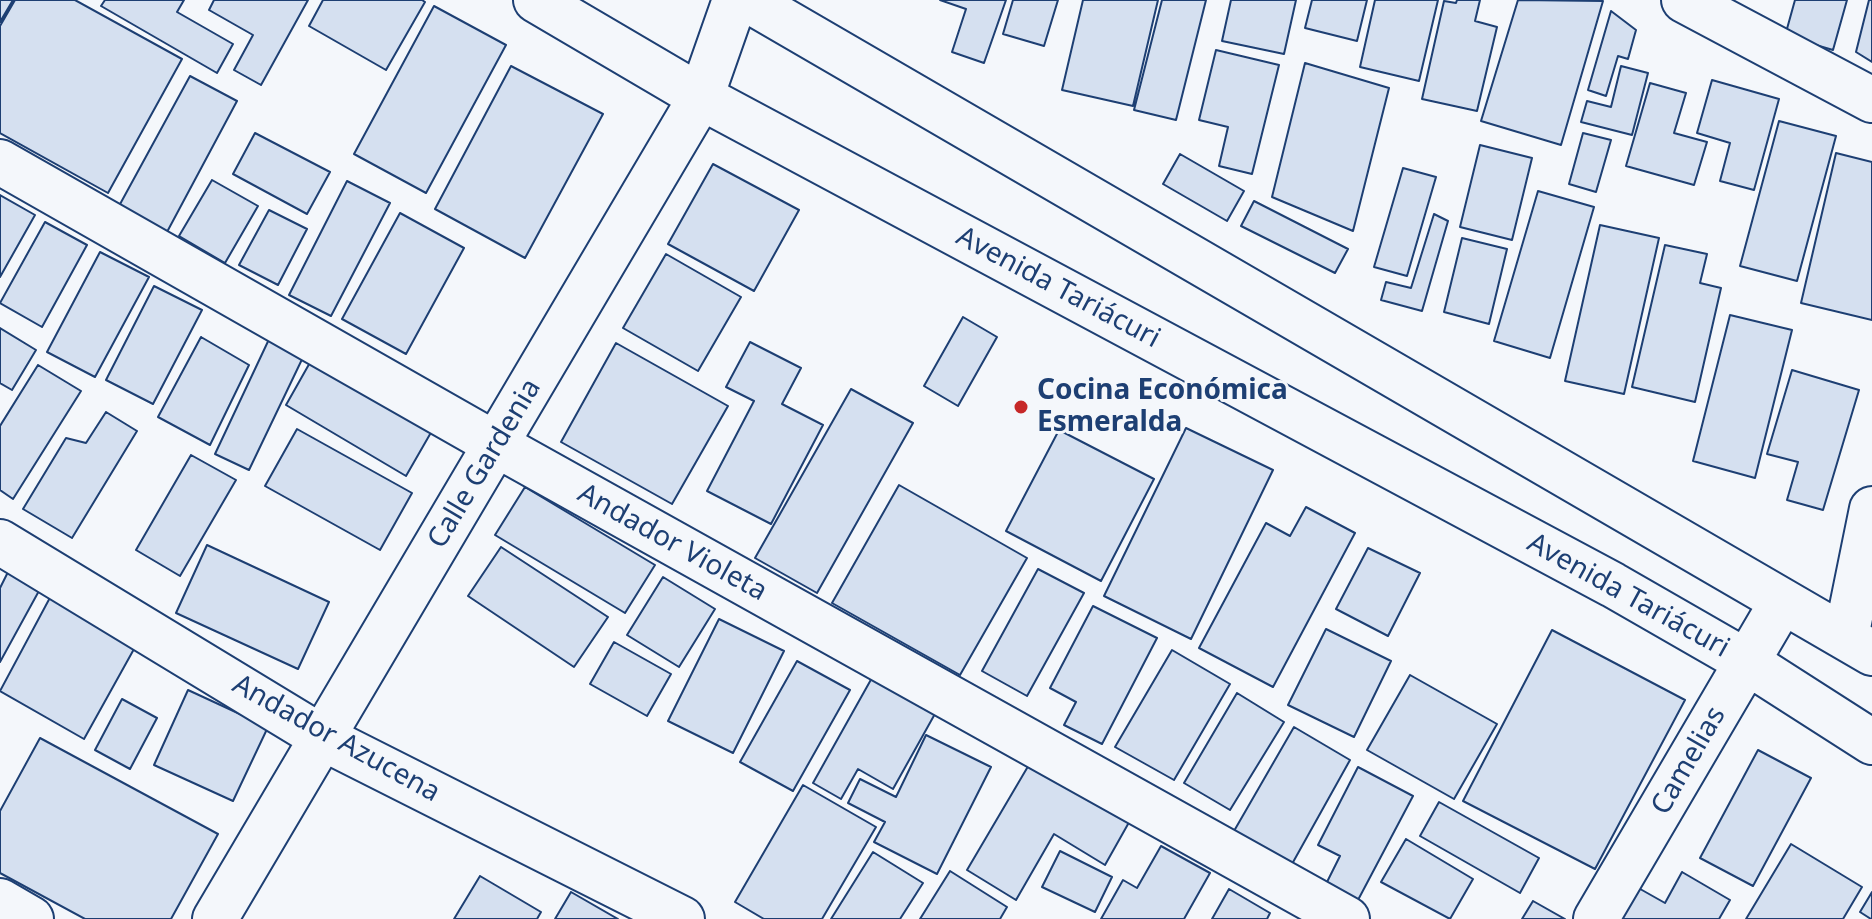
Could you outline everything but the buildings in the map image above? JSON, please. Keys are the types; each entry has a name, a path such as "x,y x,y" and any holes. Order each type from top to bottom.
{"street":[{"name":"Avenida Tariácuri","path":"536,0 701,97 1613,585 1747,662 1872,742"},
{"name":"Calle Gardenia","path":"215,919 701,97 735,0"},
{"path":"748,0 1859,645 1872,509"},
{"path":"1684,0 1872,100"},
{"name":"Andador Violeta","path":"0,162 497,445 1347,919"},
{"name":"Andador Azucena","path":"0,542 323,738 682,919"},
{"name":"Camelias","path":"1596,919 1782,602"},
{"path":"0,901 31,919"}],"place":[{"name":"Cocina Económica Esmeralda","path":"1021,407"}]}
